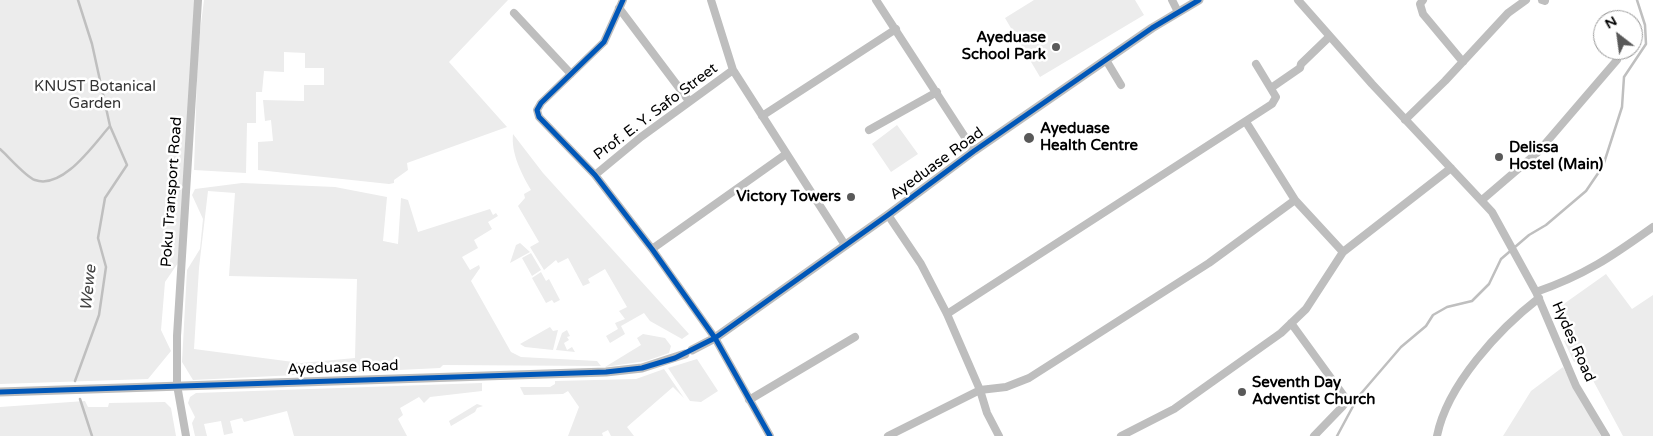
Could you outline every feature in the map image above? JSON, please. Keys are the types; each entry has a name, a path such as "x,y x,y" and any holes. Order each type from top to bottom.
{"street":[{"name":"Poku Transport Road","path":"186,436 177,385 177,336 198,0"},
{"path":"623,0 604,42 541,103 537,110 539,117 595,175 652,250 715,338 770,436"},
{"path":"711,0 733,70 845,245"},
{"path":"876,0 974,151"},
{"path":"1172,0 1178,12"},
{"name":"Ayeduase Road","path":"0,392 606,372 642,368 689,352 715,338 888,215 974,151 1106,60 1199,0"},
{"name":"Hydes Road","path":"1298,0 1329,37 1492,212 1507,236 1537,295 1576,386 1606,436"},
{"path":"1422,0 1420,4 1423,14 1463,62"},
{"path":"1405,120 1463,62 1508,13 1526,0"},
{"path":"619,8 689,101"},
{"path":"514,13 571,74"},
{"path":"762,116 896,29"},
{"path":"1271,88 1300,68 1301,64 1329,37"},
{"path":"1106,60 1121,86"},
{"path":"1482,200 1538,152 1617,60"},
{"path":"947,314 1002,280 1054,243 1246,122 1276,100 1256,64"},
{"name":"Prof. E. Y. Safo Street","path":"595,175 689,101 733,70"},
{"path":"869,130 937,92"},
{"path":"1246,122 1295,200 1343,252"},
{"path":"652,250 786,154"},
{"path":"1121,436 1174,409 1281,333 1317,294 1343,252 1451,168"},
{"path":"888,436 980,390 1006,387 1036,374 1209,263 1295,200"},
{"path":"888,215 921,264 947,314 980,390 987,413 999,436"},
{"path":"1437,436 1440,421 1447,404 1491,342 1512,319 1537,295 1571,280 1607,260 1653,227"},
{"path":"1291,323 1344,396 1345,403 1314,436"},
{"path":"749,400 855,337"}],"green space":[{"name":"KNUST Botanical Garden","path":"0,0 198,0 178,263 165,282 161,330 171,351 148,379 0,384"},
{"path":"204,0 508,0 449,62 507,127 407,163 408,170 394,180 394,183 389,184 258,170 258,142 273,141 271,120 265,121 263,100 304,101 304,85 324,85 324,68 305,68 305,53 284,52 284,72 264,71 262,92 256,92 256,123 247,123 246,173 194,170 198,48"},
{"name":"Ayeduase School Park","path":"1034,0 1135,0 1144,15 1040,77 1005,18"},
{"path":"897,125 918,154 891,172 872,144"},
{"path":"513,134 543,173 689,334 682,339 650,321 644,313 621,326 625,334 610,343 606,336 618,329 615,323 625,319 619,311 627,307 605,269 588,279 590,283 583,286 568,258 558,263 556,260 544,270 530,247 539,242 518,206 525,198 524,194 531,190 515,156"},
{"path":"242,183 335,187 387,197 383,241 398,244 401,198 408,200 418,232 490,209 493,215 496,213 498,216 488,222 492,229 474,240 478,248 462,257 470,270 479,265 480,268 471,281 511,352 521,357 597,361 601,366 443,365 440,368 193,380 182,362 187,270 200,249 203,219 192,195 195,189","holes":["208,191 235,193 229,276 357,279 355,358 301,363 194,349 199,268"]},
{"path":"520,243 530,252 510,263 516,245"},
{"path":"531,253 541,270 532,276 522,258"},
{"path":"541,272 546,281 549,279 560,300 554,303 552,300 546,303 532,278"},
{"path":"1606,274 1632,309 1653,295 1653,436 1623,436 1582,360 1574,362 1564,341 1571,336 1558,308"},
{"path":"550,327 553,331 558,330 553,350 525,347 520,344"},
{"path":"567,330 570,336 567,337 569,340 564,343 567,350 572,347 575,352 556,350 562,333"},
{"path":"643,334 665,338 671,346 669,353 646,361 605,367 641,345 637,338"},
{"path":"697,359 718,391 701,402 690,401 668,368"},
{"path":"1563,367 1601,436 1503,436 1531,391"},
{"path":"664,369 684,398 673,387 627,427 634,436 611,436 608,430 602,433 603,436 568,436 579,407 568,391 563,394 524,395 520,387 550,387 555,384 555,381 636,379"},
{"path":"482,383 482,391 430,397 424,403 419,397 400,408 403,415 398,419 407,436 294,436 287,411 244,422 242,418 230,421 233,433 224,435 221,421 204,424 207,436 195,436 192,423 195,417 188,403 190,397 196,393"},
{"path":"85,401 88,407 108,407 109,403 165,402 171,408 176,436 0,436 0,407"},
{"path":"477,404 483,406 451,426 449,421"}],"waterway":[{"name":"Wewe","path":"75,381 99,315 106,267 98,238 105,198 127,165 110,126 92,44 78,0"},
{"path":"1337,436 1358,397 1401,347 1426,326 1433,315 1447,307 1472,301 1489,284 1501,259 1529,235 1546,225 1586,191 1603,166 1622,107 1624,77 1646,44 1645,25 1637,0"},
{"path":"0,149 31,178 46,181 67,172 77,164 110,126"},
{"name":"Wewe","path":"80,399 92,436"}],"cycle path":[{"path":"623,0 604,42 541,103 537,110 539,117 595,175 652,249 715,338 770,436"},
{"path":"0,392 606,372 642,368 675,358 715,338 888,215 974,151 1152,28 1199,0"}],"place":[{"name":"Ayeduase School Park","path":"1056,47"},
{"name":"Ayeduase Health Centre","path":"1029,138"},
{"name":"Delissa Hostel (Main)","path":"1499,157"},
{"name":"Victory Towers","path":"851,197"},
{"name":"Seventh Day Adventist Church","path":"1242,392"}]}
